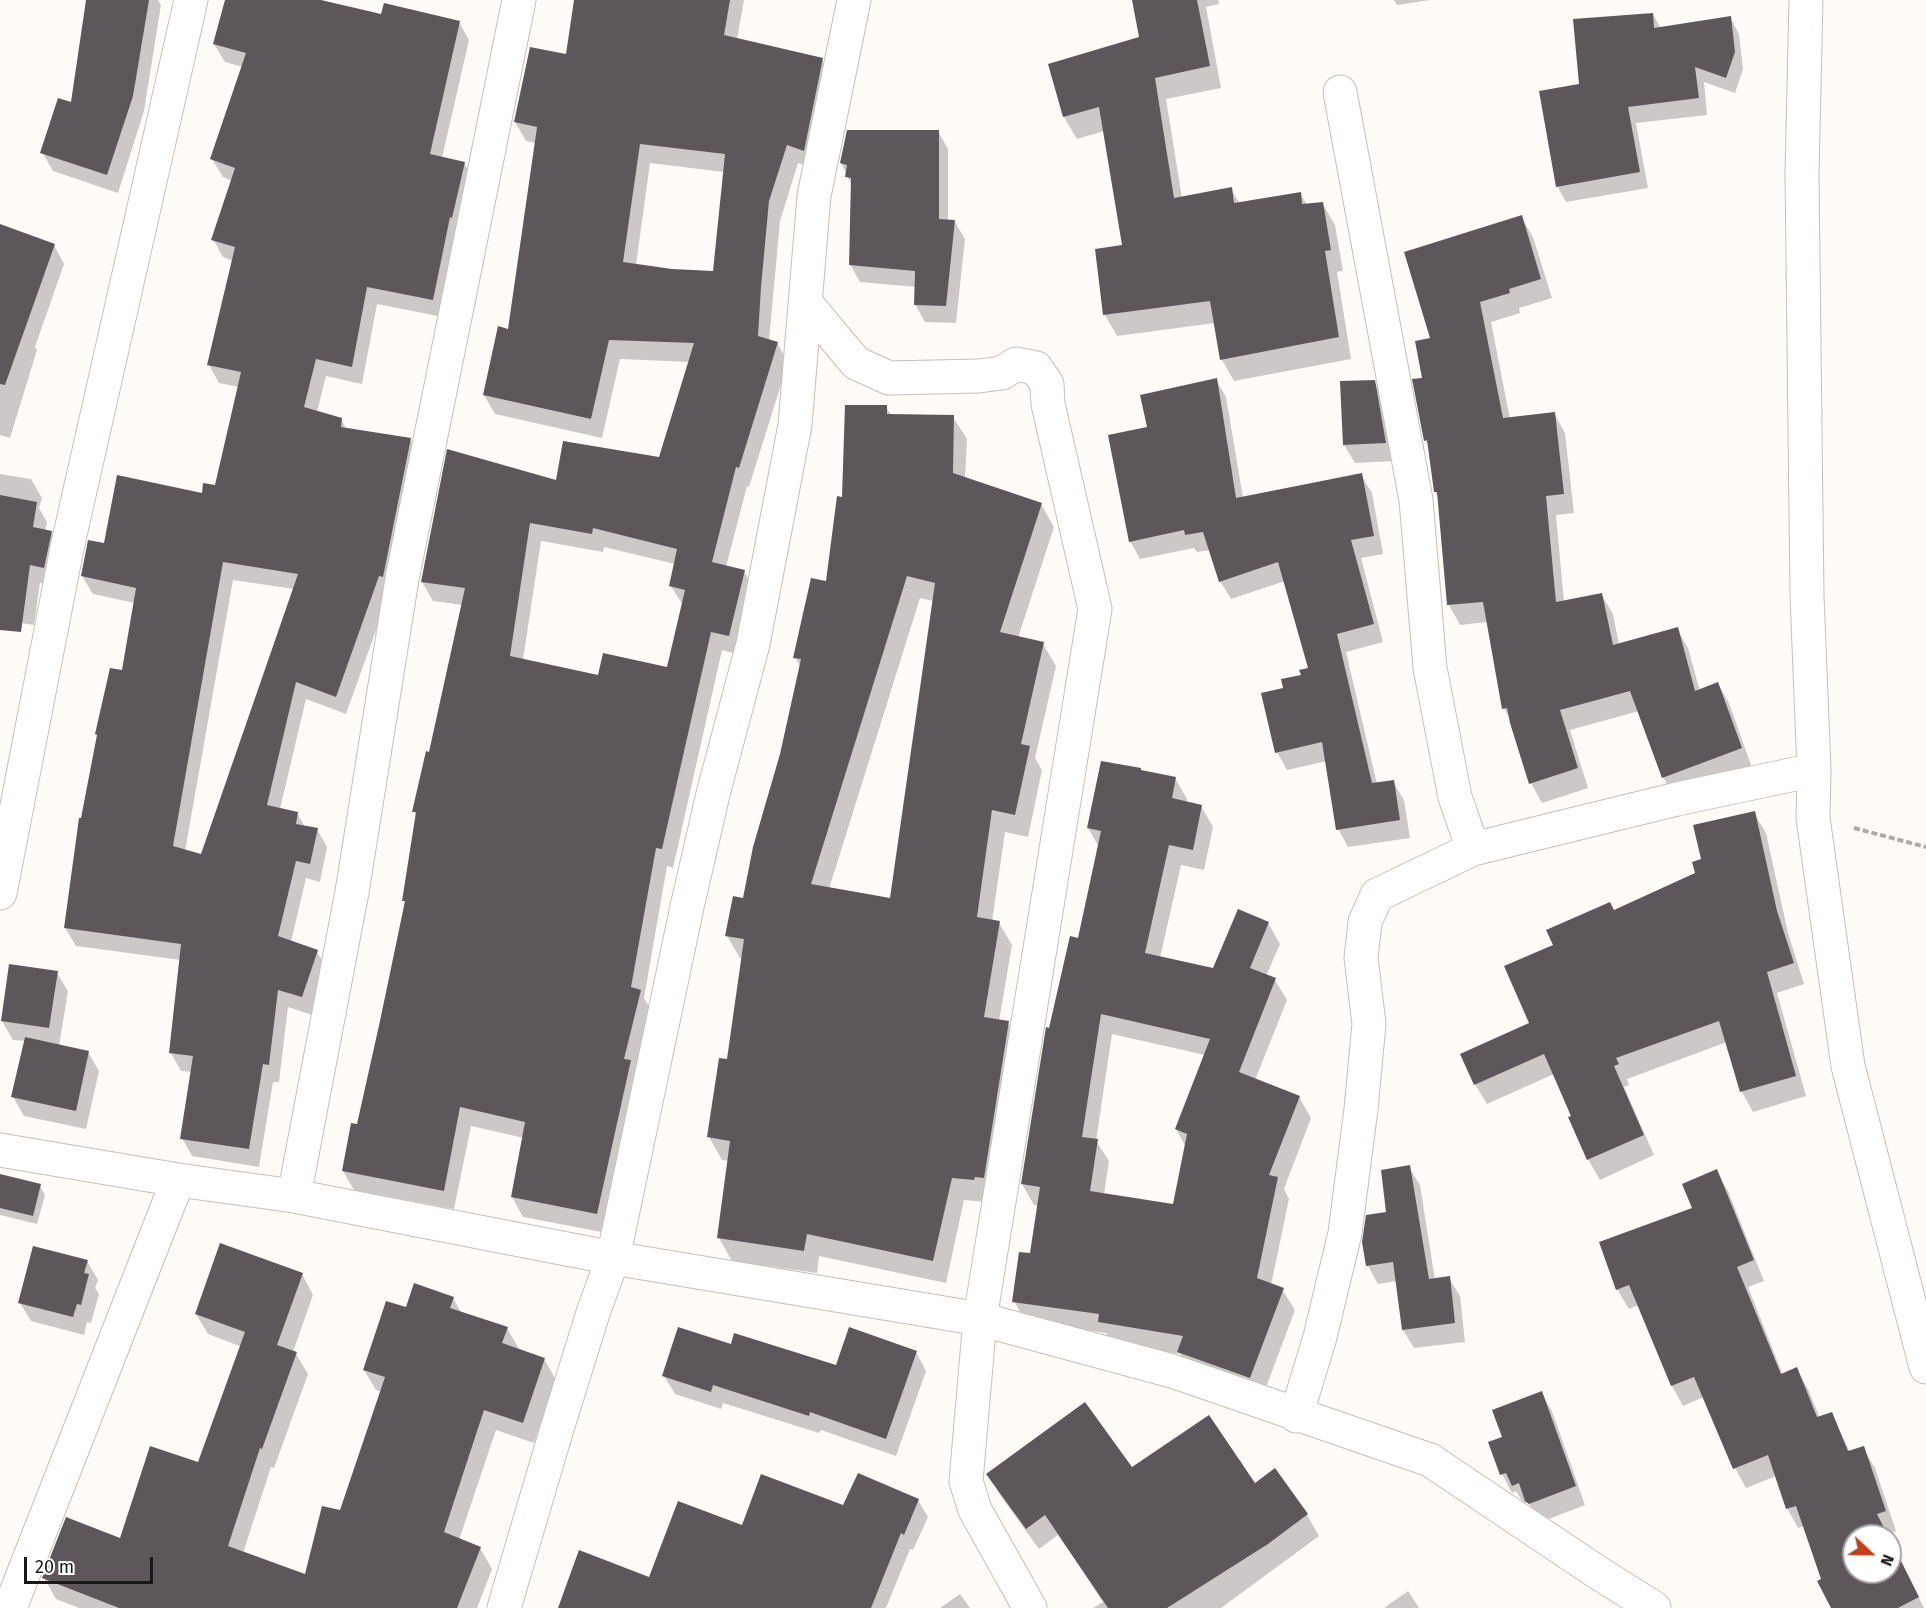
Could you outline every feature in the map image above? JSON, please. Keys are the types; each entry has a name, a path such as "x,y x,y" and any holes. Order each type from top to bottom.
{"street":[{"path":"0,894 67,548 191,0"},
{"path":"294,1196 352,892 402,579 519,0"},
{"path":"504,1608 593,1313 613,1258 689,896 713,794 753,644 795,425 814,196 854,0"},
{"path":"1806,0 1803,199 1807,596 1814,770 1813,818 1848,1066 1926,1366"},
{"path":"1340,92 1416,500 1430,668 1455,797 1473,849"},
{"path":"805,303 856,363 889,378 979,376 1002,373 1016,364 1036,368 1047,384 1048,405 1095,609 980,1319 966,1481 975,1510 1030,1608"},
{"path":"1296,1416 1320,1337 1345,1233 1369,1024 1361,958 1365,922 1377,895 1473,849 1677,799 1814,770"},
{"path":"0,1150 294,1196 613,1258 980,1319 1172,1371 1296,1416 1430,1460 1645,1605"},
{"path":"10,1608 178,1179"}],"path":[{"path":"1813,818 1926,847"}],"building":[{"path":"86,0 149,0 133,96 107,175 40,153 58,98 71,102"},
{"path":"225,0 321,0 381,14 384,3 460,21 430,154 465,162 452,218 450,217 433,300 367,287 352,367 316,359 304,407 342,418 341,427 411,438 383,577 379,576 336,697 296,682 267,805 298,812 296,824 318,828 310,864 296,861 278,936 318,950 302,997 278,990 269,1065 263,1064 249,1149 180,1139 193,1056 169,1053 181,944 64,928 79,818 81,818 97,735 95,734 110,668 122,670 136,588 81,576 88,540 104,543 117,475 202,493 203,483 215,485 241,372 207,365 235,247 211,240 235,168 210,159 246,53 213,44","holes":["223,562 298,574 201,854 173,846"]},
{"path":"574,0 730,0 724,35 823,58 804,151 787,145 769,201 758,336 778,342 739,468 736,467 712,562 745,570 729,636 711,632 662,849 656,848 631,987 641,990 624,1059 631,1060 597,1214 511,1197 525,1122 460,1107 444,1191 342,1171 351,1123 357,1124 380,1021 405,901 402,901 416,812 412,812 426,751 429,752 465,588 421,582 447,449 556,480 563,441 659,457 694,343 609,340 591,419 483,395 498,326 508,329 537,127 514,122 530,47 566,54","holes":["640,144 725,154 713,271 672,269 623,262","530,523 592,534 593,528 677,549 669,586 685,590 667,667 603,653 598,675 510,656"]},
{"path":"1132,0 1197,0 1210,66 1155,78 1174,198 1232,187 1234,203 1301,192 1302,204 1323,202 1331,250 1325,251 1339,337 1220,360 1210,301 1103,315 1095,249 1122,245 1099,107 1063,117 1048,64 1139,37"},
{"path":"1653,13 1654,28 1731,16 1735,52 1726,78 1695,67 1699,98 1628,107 1640,172 1556,187 1539,91 1579,84 1573,19"},
{"path":"847,130 939,130 939,219 955,220 946,306 914,305 915,271 849,265 851,178 845,177 847,165 840,163"},
{"path":"1522,215 1541,279 1509,289 1510,293 1480,302 1503,418 1555,412 1564,494 1546,496 1556,602 1602,593 1613,645 1678,627 1695,691 1718,682 1742,748 1662,778 1630,691 1560,710 1578,768 1529,784 1507,708 1502,709 1483,602 1447,605 1437,492 1434,492 1427,440 1424,441 1412,379 1422,378 1415,341 1430,338 1404,252"},
{"path":"0,224 55,244 5,385 0,384"},
{"path":"1217,378 1236,498 1362,473 1374,536 1351,540 1374,624 1337,634 1372,783 1394,780 1400,820 1336,830 1322,742 1275,753 1261,693 1283,688 1281,679 1301,675 1299,670 1308,668 1278,562 1219,582 1203,532 1185,535 1184,530 1129,542 1108,435 1147,427 1140,395"},
{"path":"1375,380 1386,443 1343,445 1340,381"},
{"path":"845,405 887,405 887,414 954,415 953,473 1042,503 1000,632 1044,642 1021,744 1030,746 1015,815 992,810 977,917 1000,921 984,1017 1009,1021 984,1178 975,1177 974,1180 952,1178 933,1261 807,1234 804,1251 717,1238 730,1141 707,1137 719,1058 727,1059 744,939 725,936 733,896 743,898 753,847 780,754 801,659 793,658 811,578 826,581 837,496 842,497","holes":["907,576 935,583 890,898 811,884"]},
{"path":"0,495 37,502 33,527 52,531 44,568 30,565 21,632 0,630"},
{"path":"1101,761 1176,777 1172,798 1202,805 1193,850 1169,845 1145,953 1213,968 1238,909 1269,922 1250,968 1276,978 1239,1072 1300,1096 1269,1175 1278,1177 1257,1278 1284,1288 1250,1378 1177,1352 1183,1336 1098,1322 1099,1314 1012,1302 1019,1252 1030,1253 1040,1187 1021,1184 1046,1027 1049,1028 1070,936 1078,938 1101,831 1087,828","holes":["1101,1014 1210,1039 1175,1129 1187,1134 1173,1204 1090,1191 1098,1139 1082,1137"]},
{"path":"1755,811 1777,911 1794,963 1767,972 1796,1076 1740,1092 1719,1021 1616,1058 1619,1064 1614,1066 1644,1135 1587,1160 1544,1054 1474,1085 1460,1054 1529,1023 1504,966 1553,945 1546,930 1610,902 1614,910 1695,873 1692,862 1701,859 1693,825"},
{"path":"9,964 58,971 49,1028 1,1021"},
{"path":"25,1037 89,1051 76,1111 11,1097"},
{"path":"1410,1165 1429,1279 1450,1276 1455,1323 1402,1330 1393,1262 1366,1266 1362,1242 1366,1215 1386,1212 1381,1170"},
{"path":"1717,1169 1754,1260 1737,1267 1781,1374 1797,1367 1817,1417 1832,1412 1848,1451 1864,1446 1886,1511 1877,1514 1882,1524 1842,1524 1842,1584 1902,1584 1902,1563 1919,1597 1898,1608 1831,1608 1817,1581 1821,1579 1796,1506 1786,1509 1768,1455 1733,1469 1694,1377 1671,1386 1629,1285 1616,1290 1599,1242 1692,1208 1682,1184"},
{"path":"0,1174 41,1184 33,1216 0,1208"},
{"path":"220,1243 303,1273 277,1345 297,1352 262,1449 260,1448 228,1546 305,1574 322,1506 340,1510 385,1377 363,1370 386,1301 406,1307 414,1283 454,1297 450,1308 508,1327 502,1343 545,1358 523,1423 484,1410 444,1532 481,1547 457,1608 119,1608 42,1578 66,1517 120,1538 150,1446 198,1462 245,1332 195,1314"},
{"path":"33,1246 88,1260 84,1273 89,1274 81,1305 77,1304 73,1317 18,1303"},
{"path":"678,1327 731,1344 734,1333 836,1365 849,1327 917,1351 886,1439 810,1412 809,1416 713,1385 711,1392 662,1376"},
{"path":"1542,1391 1576,1486 1529,1504 1525,1501 1519,1483 1512,1486 1506,1473 1500,1475 1488,1442 1502,1437 1492,1410"},
{"path":"1085,1402 1132,1467 1209,1415 1255,1483 1275,1468 1308,1514 1268,1544 1167,1608 1108,1608 1045,1515 1026,1529 986,1474"},
{"path":"858,1473 919,1499 904,1535 901,1533 871,1608 558,1608 579,1550 649,1577 678,1501 742,1525 761,1474 843,1505"}]}
